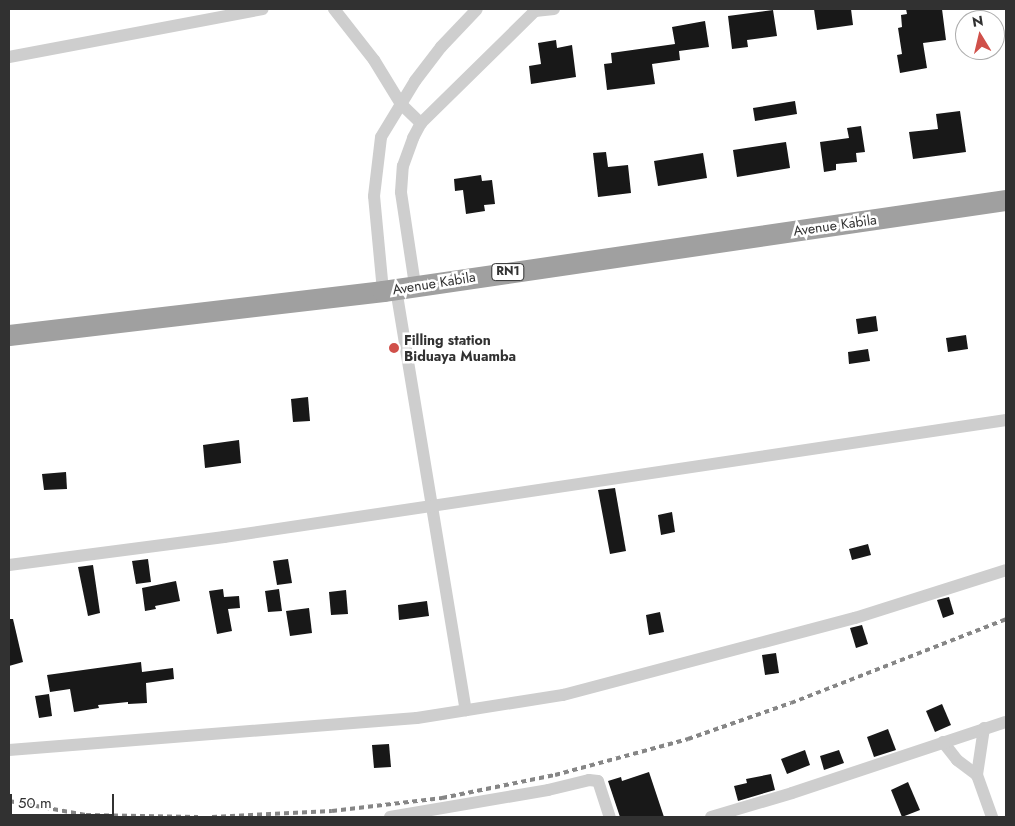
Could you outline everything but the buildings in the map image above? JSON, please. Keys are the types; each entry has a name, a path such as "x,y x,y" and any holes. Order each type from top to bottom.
{"highway":[{"name":"Avenue Kabila","path":"9,335 398,288 1006,200"}],"street":[{"path":"9,58 262,9"},
{"path":"466,710 398,288 375,215 376,167 381,137 400,104 441,47 478,9"},
{"path":"398,288 403,166 421,123 536,10 554,9"},
{"path":"332,10 347,25 382,73 400,104 421,123"},
{"path":"9,565 224,537 1006,420"},
{"path":"9,750 392,720 563,695 737,651 855,618 1006,570"},
{"path":"711,817 728,815 1006,722"},
{"path":"984,728 977,775 992,817"},
{"path":"943,742 957,760 977,775"},
{"path":"390,817 548,790 589,780 598,781 610,817"}],"railway":[{"path":"212,817 332,811 442,798 555,775 688,739 791,703 1006,619"},
{"path":"9,801 86,815 198,817"}],"place":[{"name":"Filling station Biduaya Muamba","path":"394,348"}]}
